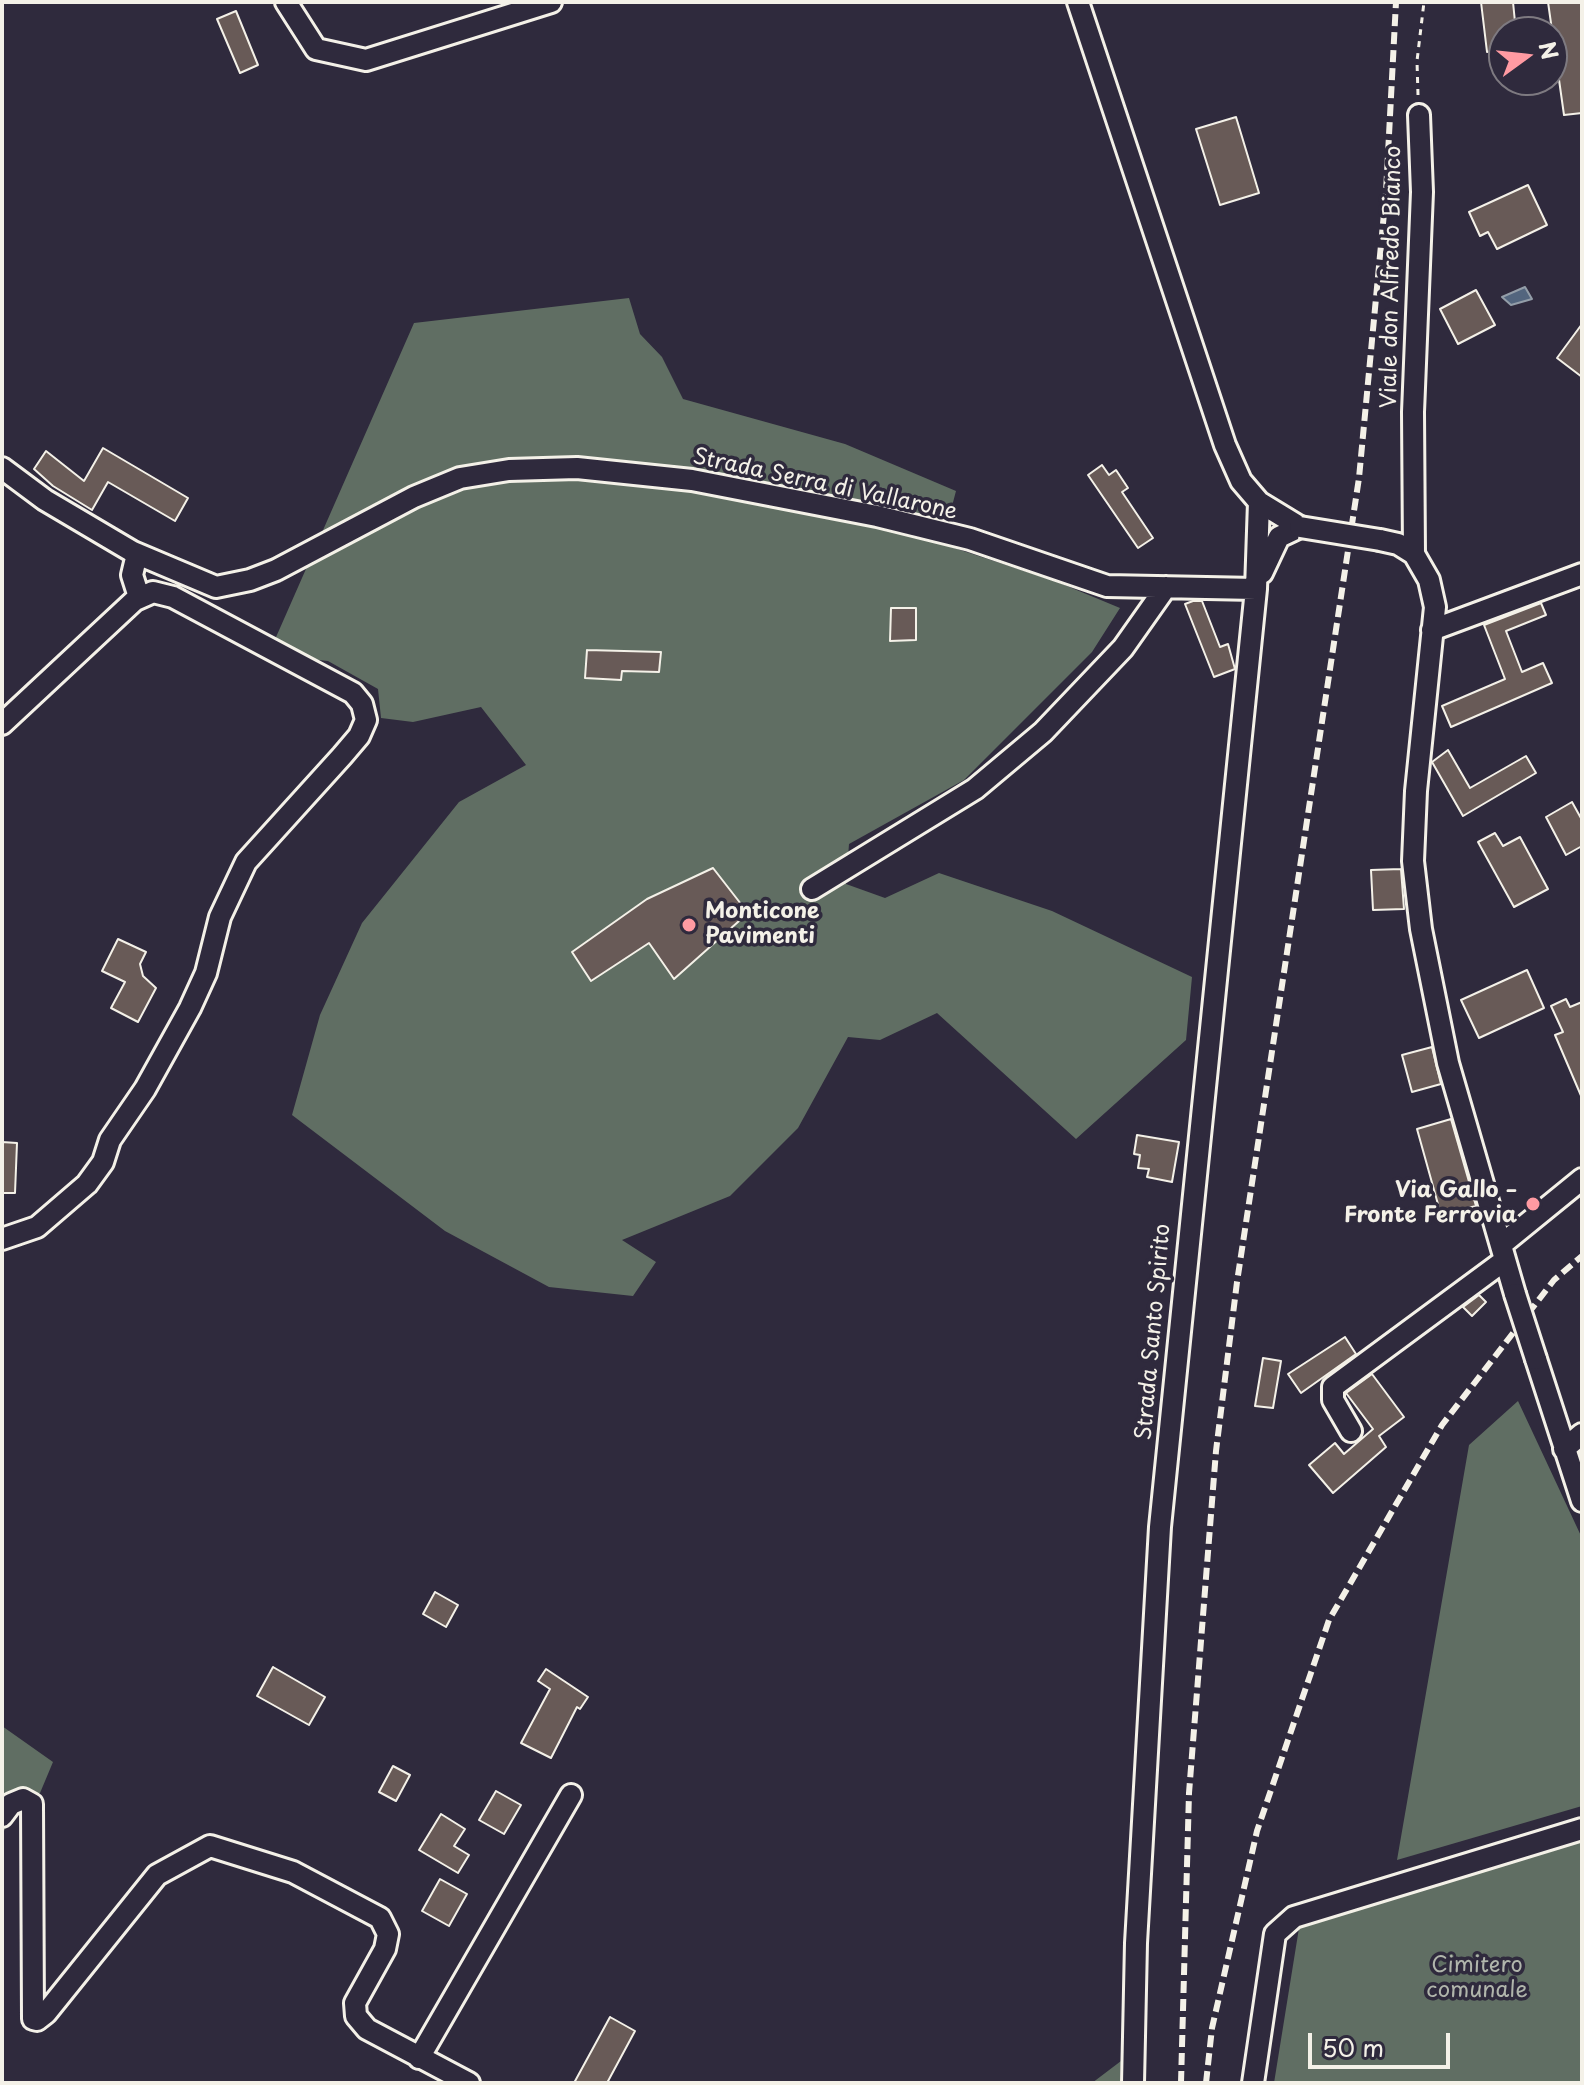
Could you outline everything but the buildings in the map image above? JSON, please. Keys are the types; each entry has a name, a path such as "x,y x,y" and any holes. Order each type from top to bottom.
{"street":[{"path":"286,2 316,49 366,60 551,2"},
{"path":"1078,2 1225,445 1241,481 1254,496 1300,527 1398,544 1414,554"},
{"name":"Viale don Alfredo Bianco","path":"1419,115 1422,192 1413,412 1414,554 1429,580 1435,607 1416,791 1413,861 1448,1063 1515,1294 1582,1501"},
{"name":"Strada Serra di Vallarone","path":"2,468 45,500 137,554 216,587 239,583 276,570 414,497 460,478 509,470 577,468 692,480 828,505 970,539 1107,586 1256,589"},
{"name":"Strada Santo Spirito","path":"1133,2083 1136,1943 1160,1527 1256,589 1254,496"},
{"name":"Strada Santo Spirito","path":"1256,589 1279,537 1300,527"},
{"path":"137,554 132,575 139,597"},
{"path":"1432,630 1582,574"},
{"path":"812,889 975,789 1043,732 1123,648 1166,587"},
{"path":"2,724 139,597 153,592 173,597 339,686 358,699 366,720 359,736 246,862 220,917 206,973 190,1008 139,1100 110,1140 103,1162 87,1184 55,1214 24,1234 2,1239"},
{"path":"1351,1431 1333,1400 1333,1387 1503,1252 1582,1179"},
{"path":"1564,1449 1582,1434"},
{"path":"419,2058 571,1795"},
{"path":"2,1816 11,1804 23,1799 32,1804 33,2019 37,2020 46,2013 157,1875 210,1846 293,1872 380,1918 388,1934 385,1949 355,2003 356,2016 367,2029 469,2083"},
{"path":"1253,2083 1275,1934 1294,1917 1582,1829"}],"path":[{"path":"1419,115 1417,61 1424,2"}],"green space":[{"path":"629,298 640,334 662,357 683,399 845,444 956,491 942,544 1055,581 1120,608 1092,652 964,780 849,844 846,884 885,898 939,873 1052,911 1192,977 1186,1040 1076,1139 937,1013 880,1040 848,1037 798,1128 730,1196 622,1240 656,1262 633,1296 549,1287 445,1231 292,1115 320,1015 362,923 459,802 526,765 481,707 413,722 381,718 378,689 328,661 299,658 273,644 414,323"},
{"path":"1518,1401 1582,1538 1582,1806 1397,1860 1469,1445"},
{"path":"2,1726 53,1762 40,1793 20,1806 2,1834"},
{"name":"Cimitero comunale","path":"1582,1839 1582,2083 1274,2083 1299,1928"},
{"path":"1121,2061 1120,2083 1092,2083"}],"water":[{"path":"1525,287 1532,299 1511,305 1502,297"}],"railway":[{"path":"1181,2083 1189,1793 1216,1451 1237,1282 1359,478 1386,192 1396,2"},
{"path":"1206,2083 1212,2028 1257,1831 1329,1620 1442,1425 1554,1280 1582,1256"}],"place":[{"name":"Monticone Pavimenti","path":"689,925"},
{"name":"Via Gallo – Fronte Ferrovia","path":"1533,1204"}]}
